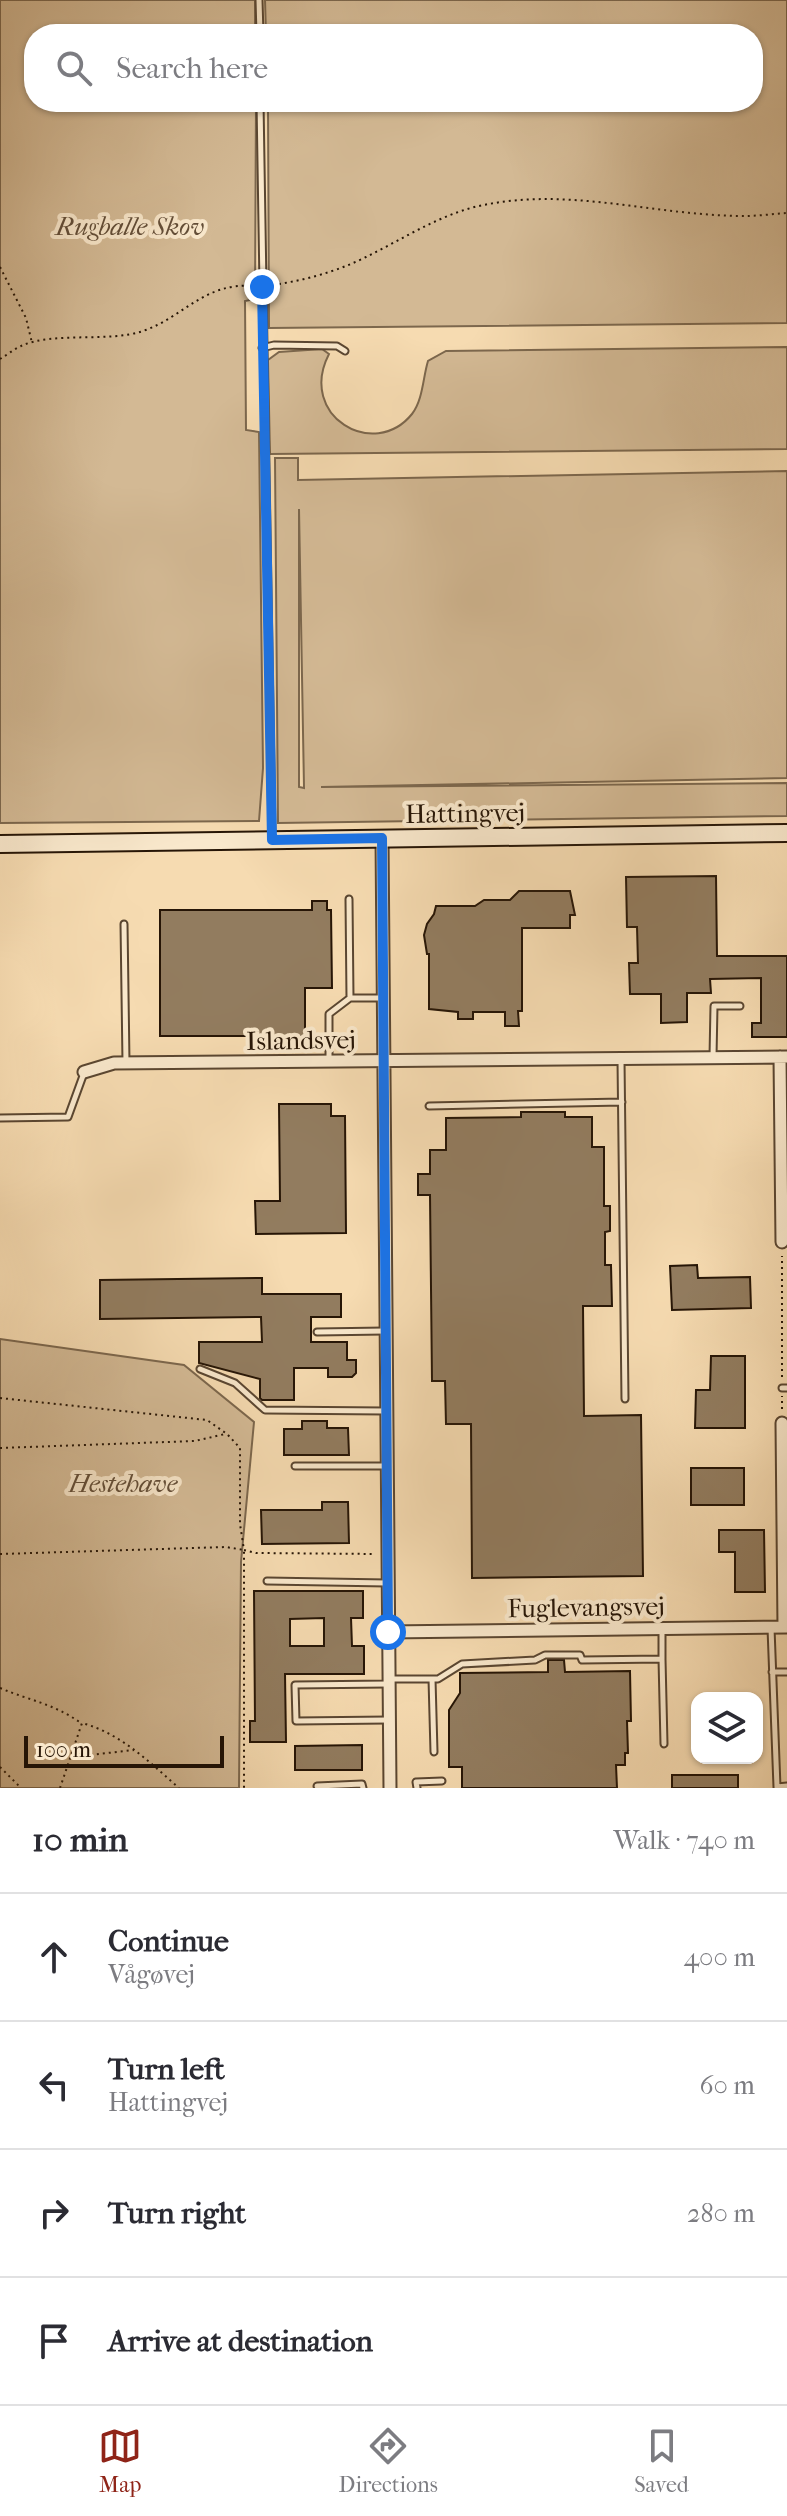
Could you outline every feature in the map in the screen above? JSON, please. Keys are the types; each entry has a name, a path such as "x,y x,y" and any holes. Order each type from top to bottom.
{"street":[{"name":"Hattingvej","path":"0,844 787,833"},
{"path":"382,838 390,1788"},
{"name":"Islandsvej","path":"84,1072 114,1063 783,1057 782,1242"},
{"name":"Fuglevangsvej","path":"388,1632 786,1627 782,1423"}],"lane":[{"path":"259,0 260,24"},
{"path":"260,112 272,840"},
{"path":"262,348 274,345 337,346 345,351"},
{"path":"349,899 350,998"},
{"path":"124,924 126,1063"},
{"path":"329,1061 329,1014 350,998 383,998"},
{"path":"713,1058 714,1006 740,1006"},
{"path":"621,1059 625,1399"},
{"name":"Islandsvej","path":"0,1118 68,1117 84,1072"},
{"path":"429,1106 622,1102"},
{"path":"317,1332 386,1331"},
{"path":"200,1369 235,1383 265,1410 386,1411"},
{"path":"295,1466 387,1466"},
{"path":"267,1581 388,1583"},
{"path":"771,1627 777,1787 787,1786"},
{"path":"662,1628 664,1744"},
{"path":"389,1720 296,1721 295,1685 438,1679 462,1664 535,1660 545,1655 580,1655 582,1660 662,1659"},
{"path":"772,1672 787,1672"},
{"path":"432,1679 434,1752"},
{"path":"417,1788 416,1782 442,1781"},
{"path":"317,1786 362,1784 363,1788"}],"path":[{"path":"0,359 32,343 129,335 147,330 211,292 245,285 262,287 331,272 461,212 501,202 618,203 746,216 787,213"},
{"path":"0,267 26,318 32,343"},
{"path":"782,1242 785,1388 782,1423"},
{"path":"0,1398 207,1420 240,1448 240,1524 244,1550 244,1788"},
{"path":"0,1448 195,1441 227,1434"},
{"path":"0,1554 226,1547 256,1553 388,1554"},
{"path":"0,1688 42,1701 82,1723 102,1729 136,1750 179,1788"},
{"path":"60,1788 82,1723"},
{"path":"71,1753 90,1755 136,1750"},
{"path":"0,1767 21,1788"}],"green space":[{"name":"Rugballe Skov","path":"0,0 255,0 255,24 24,24 24,112 256,112 255,299 245,301 246,430 259,432 263,768 259,821 0,823"},
{"name":"Rugballe Skov","path":"265,0 787,0 787,323 269,328 268,112 763,112 763,24 266,24"},
{"path":"787,347 787,449 270,454 268,360 279,352 322,349 329,354 322,376 323,396 331,413 344,425 361,432 378,433 396,427 412,414 421,395 428,361 446,351"},
{"path":"275,458 298,458 298,480 787,471 787,778 321,787 787,783 787,816 278,823","holes":["299,509 304,788 299,787"]},
{"name":"Hestehave","path":"0,1339 184,1365 254,1422 241,1562 239,1788 0,1788"}],"building":[{"path":"716,876 717,956 787,956 787,1037 752,1037 752,1023 761,1023 761,978 710,979 711,993 687,993 687,1022 661,1023 661,994 630,994 629,963 638,963 637,927 627,927 626,877"},
{"path":"519,891 570,891 575,915 570,915 570,928 522,928 522,1011 518,1011 519,1026 505,1026 505,1012 473,1012 473,1019 458,1019 458,1012 429,1009 429,954 424,935 436,906 475,906 484,900 510,900"},
{"path":"312,901 327,901 327,910 331,910 332,988 305,988 305,1036 160,1036 160,910 312,910"},
{"path":"279,1104 331,1104 331,1116 345,1116 346,1233 256,1234 255,1201 280,1201"},
{"path":"521,1112 565,1112 565,1117 592,1117 592,1147 604,1147 604,1206 610,1206 610,1231 605,1232 605,1265 611,1265 612,1306 583,1306 584,1416 641,1415 643,1576 472,1578 471,1424 446,1424 445,1381 432,1381 430,1195 418,1195 418,1174 430,1174 430,1150 446,1150 446,1118 521,1117"},
{"path":"697,1265 698,1278 750,1277 751,1308 672,1310 670,1266"},
{"path":"262,1278 262,1294 341,1294 341,1317 311,1317 311,1342 347,1342 347,1360 356,1360 356,1373 352,1377 328,1377 328,1368 294,1368 294,1400 262,1400 260,1379 199,1363 199,1342 262,1342 261,1317 100,1319 100,1280"},
{"path":"711,1356 745,1356 745,1428 695,1428 696,1390 710,1390"},
{"path":"302,1421 327,1421 327,1428 348,1428 349,1455 284,1455 284,1429 302,1429"},
{"path":"691,1468 744,1468 744,1505 691,1505"},
{"path":"322,1502 348,1502 349,1543 262,1544 261,1510 322,1510"},
{"path":"719,1530 764,1530 765,1592 735,1592 735,1552 719,1552"},
{"path":"254,1591 363,1591 363,1618 351,1618 352,1646 364,1646 364,1674 285,1674 286,1742 250,1742 250,1721 255,1721","holes":["324,1618 324,1646 290,1646 290,1619"]},
{"path":"548,1660 564,1660 565,1672 630,1671 628,1753 625,1753 625,1765 616,1765 617,1788 462,1788 462,1767 449,1767 449,1710 460,1693 460,1673 548,1672"},
{"path":"362,1745 362,1770 295,1770 295,1746"},
{"path":"672,1775 738,1775 738,1788 672,1788"}],"route":[{"path":"262,287 272,840 382,838 388,1632"}]}
